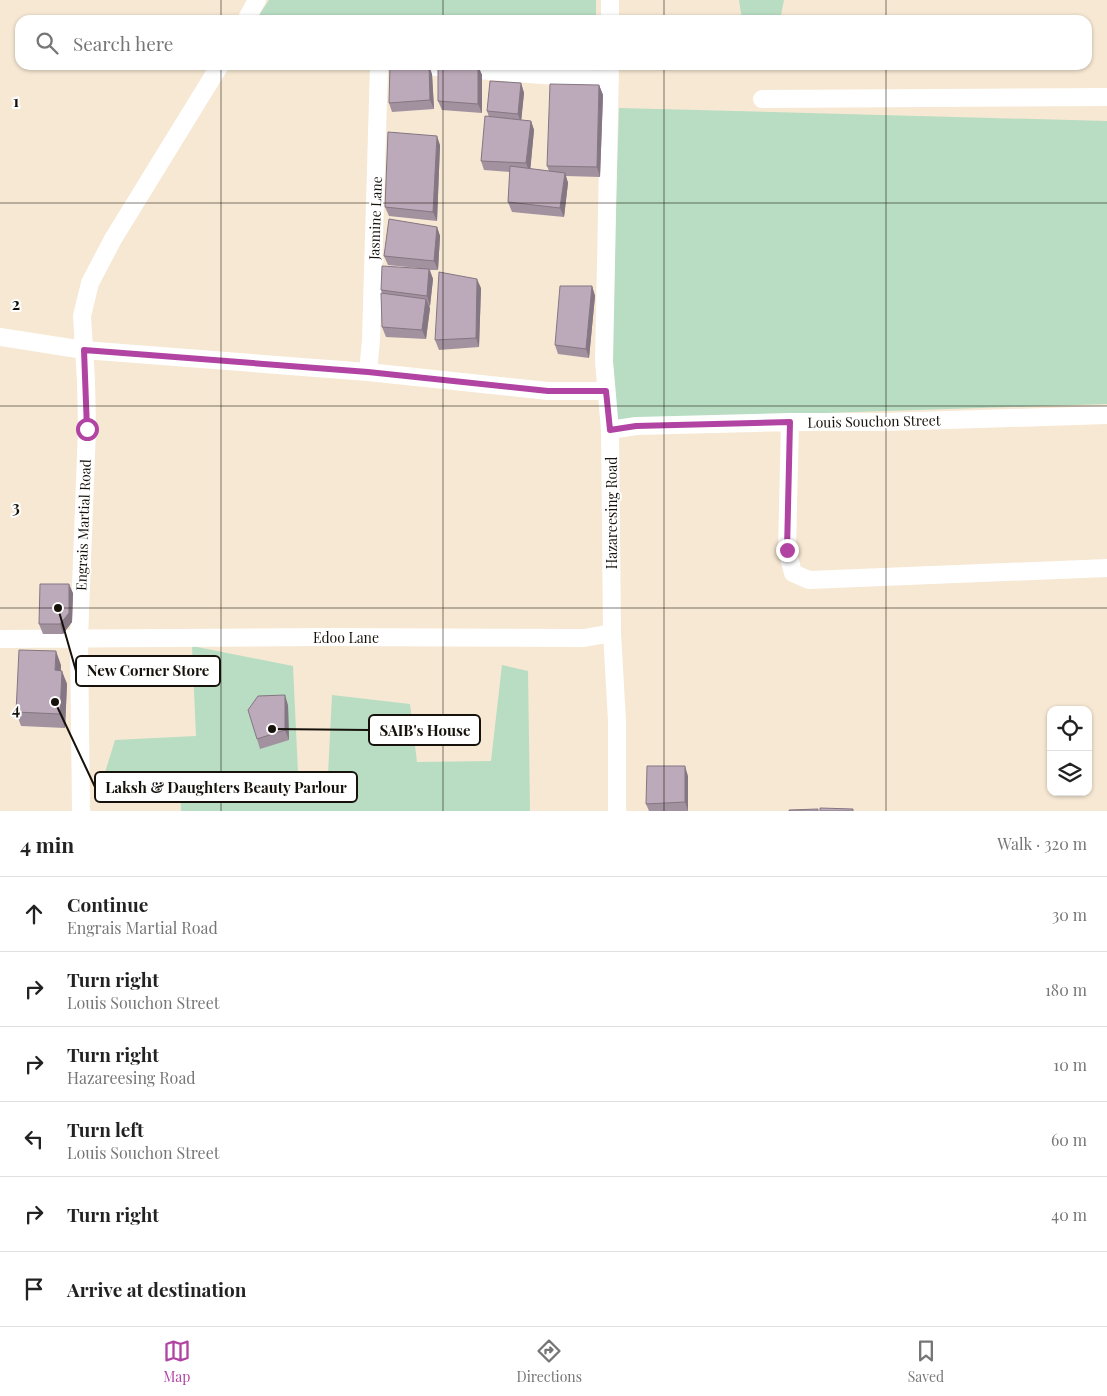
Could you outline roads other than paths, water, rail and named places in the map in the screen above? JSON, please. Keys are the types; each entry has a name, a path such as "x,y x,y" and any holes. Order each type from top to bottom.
{"street":[{"path":"249,15 257,0"},
{"path":"610,0 610,15"},
{"name":"Engrais Martial Road","path":"81,811 79,639 87,429 82,316 90,283 113,239 217,70"},
{"name":"Jasmine Lane","path":"368,372 371,340 379,70"},
{"path":"535,70 610,73"},
{"name":"Hazareesing Road","path":"610,73 604,361 610,430 612,633 617,721 617,811"},
{"path":"762,99 1107,97"},
{"path":"0,337 84,350 368,372 548,391 606,391"},
{"name":"Louis Souchon Street","path":"610,430 636,426 790,422 886,422 1107,415"},
{"path":"790,422 787,550 793,574 810,580 1107,568"},
{"name":"Edoo Lane","path":"0,639 584,638 612,633"}],"place":[{"name":"New Corner Store","path":"58,608"},
{"name":"Laksh & Daughters Beauty Parlour","path":"55,702"},
{"name":"SAIB's House","path":"272,729"}]}
